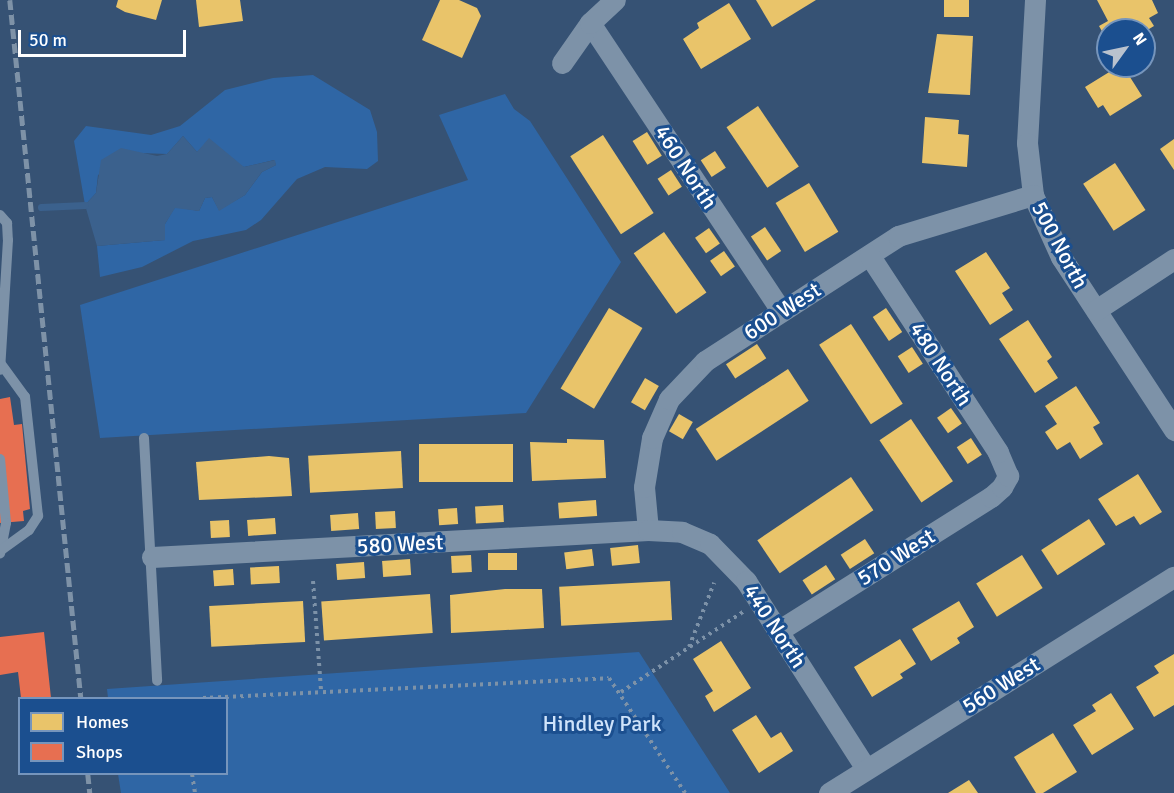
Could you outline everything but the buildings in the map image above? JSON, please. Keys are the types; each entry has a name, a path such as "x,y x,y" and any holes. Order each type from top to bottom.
{"street":[{"path":"562,63 591,23 615,0"},
{"name":"500 North","path":"1035,0 1027,143 1033,195 1061,257 1174,430"},
{"name":"460 North","path":"591,23 781,311"},
{"name":"600 West","path":"648,530 644,486 652,438 669,399 705,361 869,255 916,228 1033,195"},
{"name":"480 North","path":"869,255 998,452 1008,476"},
{"path":"1096,310 1174,259"},
{"name":"570 West","path":"778,631 991,497 1002,488 1008,476"},
{"name":"580 West","path":"152,557 648,530"},
{"name":"440 North","path":"648,530 682,532 710,544 746,580 866,770"},
{"name":"560 West","path":"828,793 1174,577"}],"lane":[{"path":"0,215 7,224 8,240 1,368 25,397 38,503 38,516 29,530 0,552"},
{"path":"144,438 158,681"},
{"path":"0,459 6,523 0,552"}],"path":[{"path":"313,581 321,692"},
{"path":"689,648 714,583"},
{"path":"621,692 746,610"},
{"path":"228,698 609,678 621,692 685,793"},
{"path":"192,775 195,793"}],"green space":[{"path":"313,75 370,110 377,132 378,161 367,169 325,167 297,179 261,220 246,230 193,241 142,267 100,277 97,246 165,240 165,224 175,207 199,211 205,198 212,197 219,210 245,195 262,172 276,165 274,160 244,167 204,146 197,152 183,136 167,154 140,153 98,175 96,193 85,205 74,141 86,126 151,135 180,126 225,90 273,78"},
{"path":"505,94 514,109 530,121 621,262 526,413 100,438 80,305 468,180 439,115"},
{"name":"Hindley Park","path":"639,652 730,793 121,793 118,775 228,775 228,697 108,697 107,689"}],"shaded area":[{"path":"183,136 197,152 209,138 244,167 275,160 276,165 262,172 245,195 219,211 212,197 205,198 199,211 175,208 165,224 165,240 97,246 85,205 96,193 101,160 121,148 157,156 167,154"}],"waterway":[{"path":"41,207 85,205"}],"railway":[{"path":"10,0 81,697"},
{"path":"88,775 90,793"}]}
